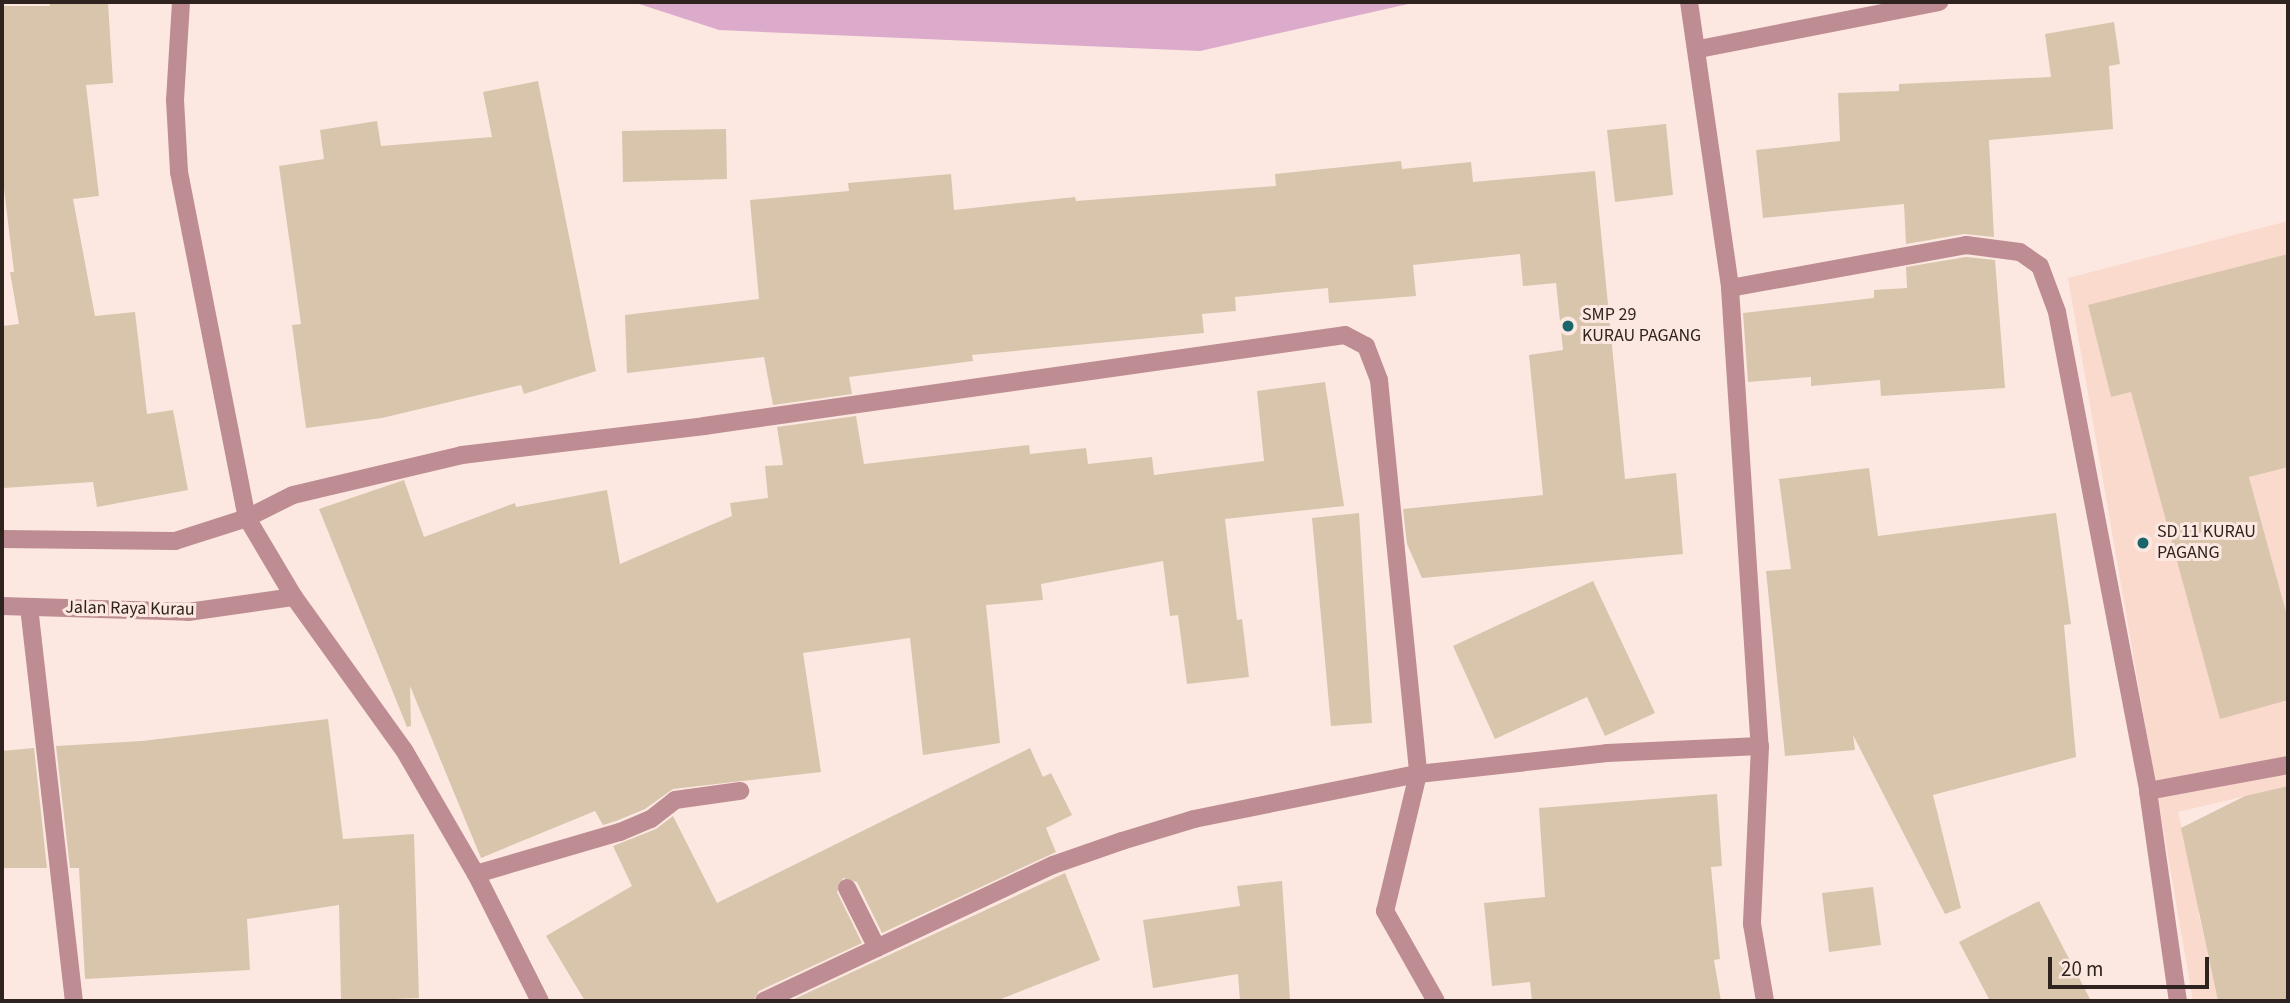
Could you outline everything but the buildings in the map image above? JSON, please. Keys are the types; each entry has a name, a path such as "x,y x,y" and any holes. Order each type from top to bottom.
{"street":[{"path":"181,2 175,100 179,172 247,518 294,597 404,750 476,874 540,1001"},
{"path":"1699,49 1939,2"},
{"path":"1690,5 1699,49 1730,288 1760,747 1752,923 1765,1001"},
{"path":"1730,288 1966,245 2020,252 2040,266 2057,312 2148,791 2178,1001"},
{"path":"2,538 175,541 247,518 293,495 462,455 704,426 1345,335 1366,346 1379,380 1418,774 1385,911 1436,1001"},
{"name":"Jalan Raya Kurau","path":"2,606 188,612 294,597"},
{"path":"29,607 74,1001"},
{"path":"764,1001 1053,865 1194,819 1418,774 1606,753 1760,747"},
{"path":"2148,791 2288,765"},
{"path":"476,874 620,832 651,820 675,800 740,791"},
{"path":"847,888 877,948"}],"shaded area":[{"path":"633,2 1417,2 1200,51 719,30"},
{"name":"SD 11 KURAU PAGANG","path":"2288,221 2288,254 2088,306 2111,397 2288,352 2288,373 2264,380 2288,467 2288,619 2230,406 2142,430 2220,718 2288,700 2288,786 2178,812 2197,894 2288,873 2288,890 2198,911 2218,1001 2193,1001 2068,278"}],"place":[{"name":"SMP 29 KURAU PAGANG","path":"1568,326"},
{"name":"SD 11 KURAU PAGANG","path":"2143,543"}]}
